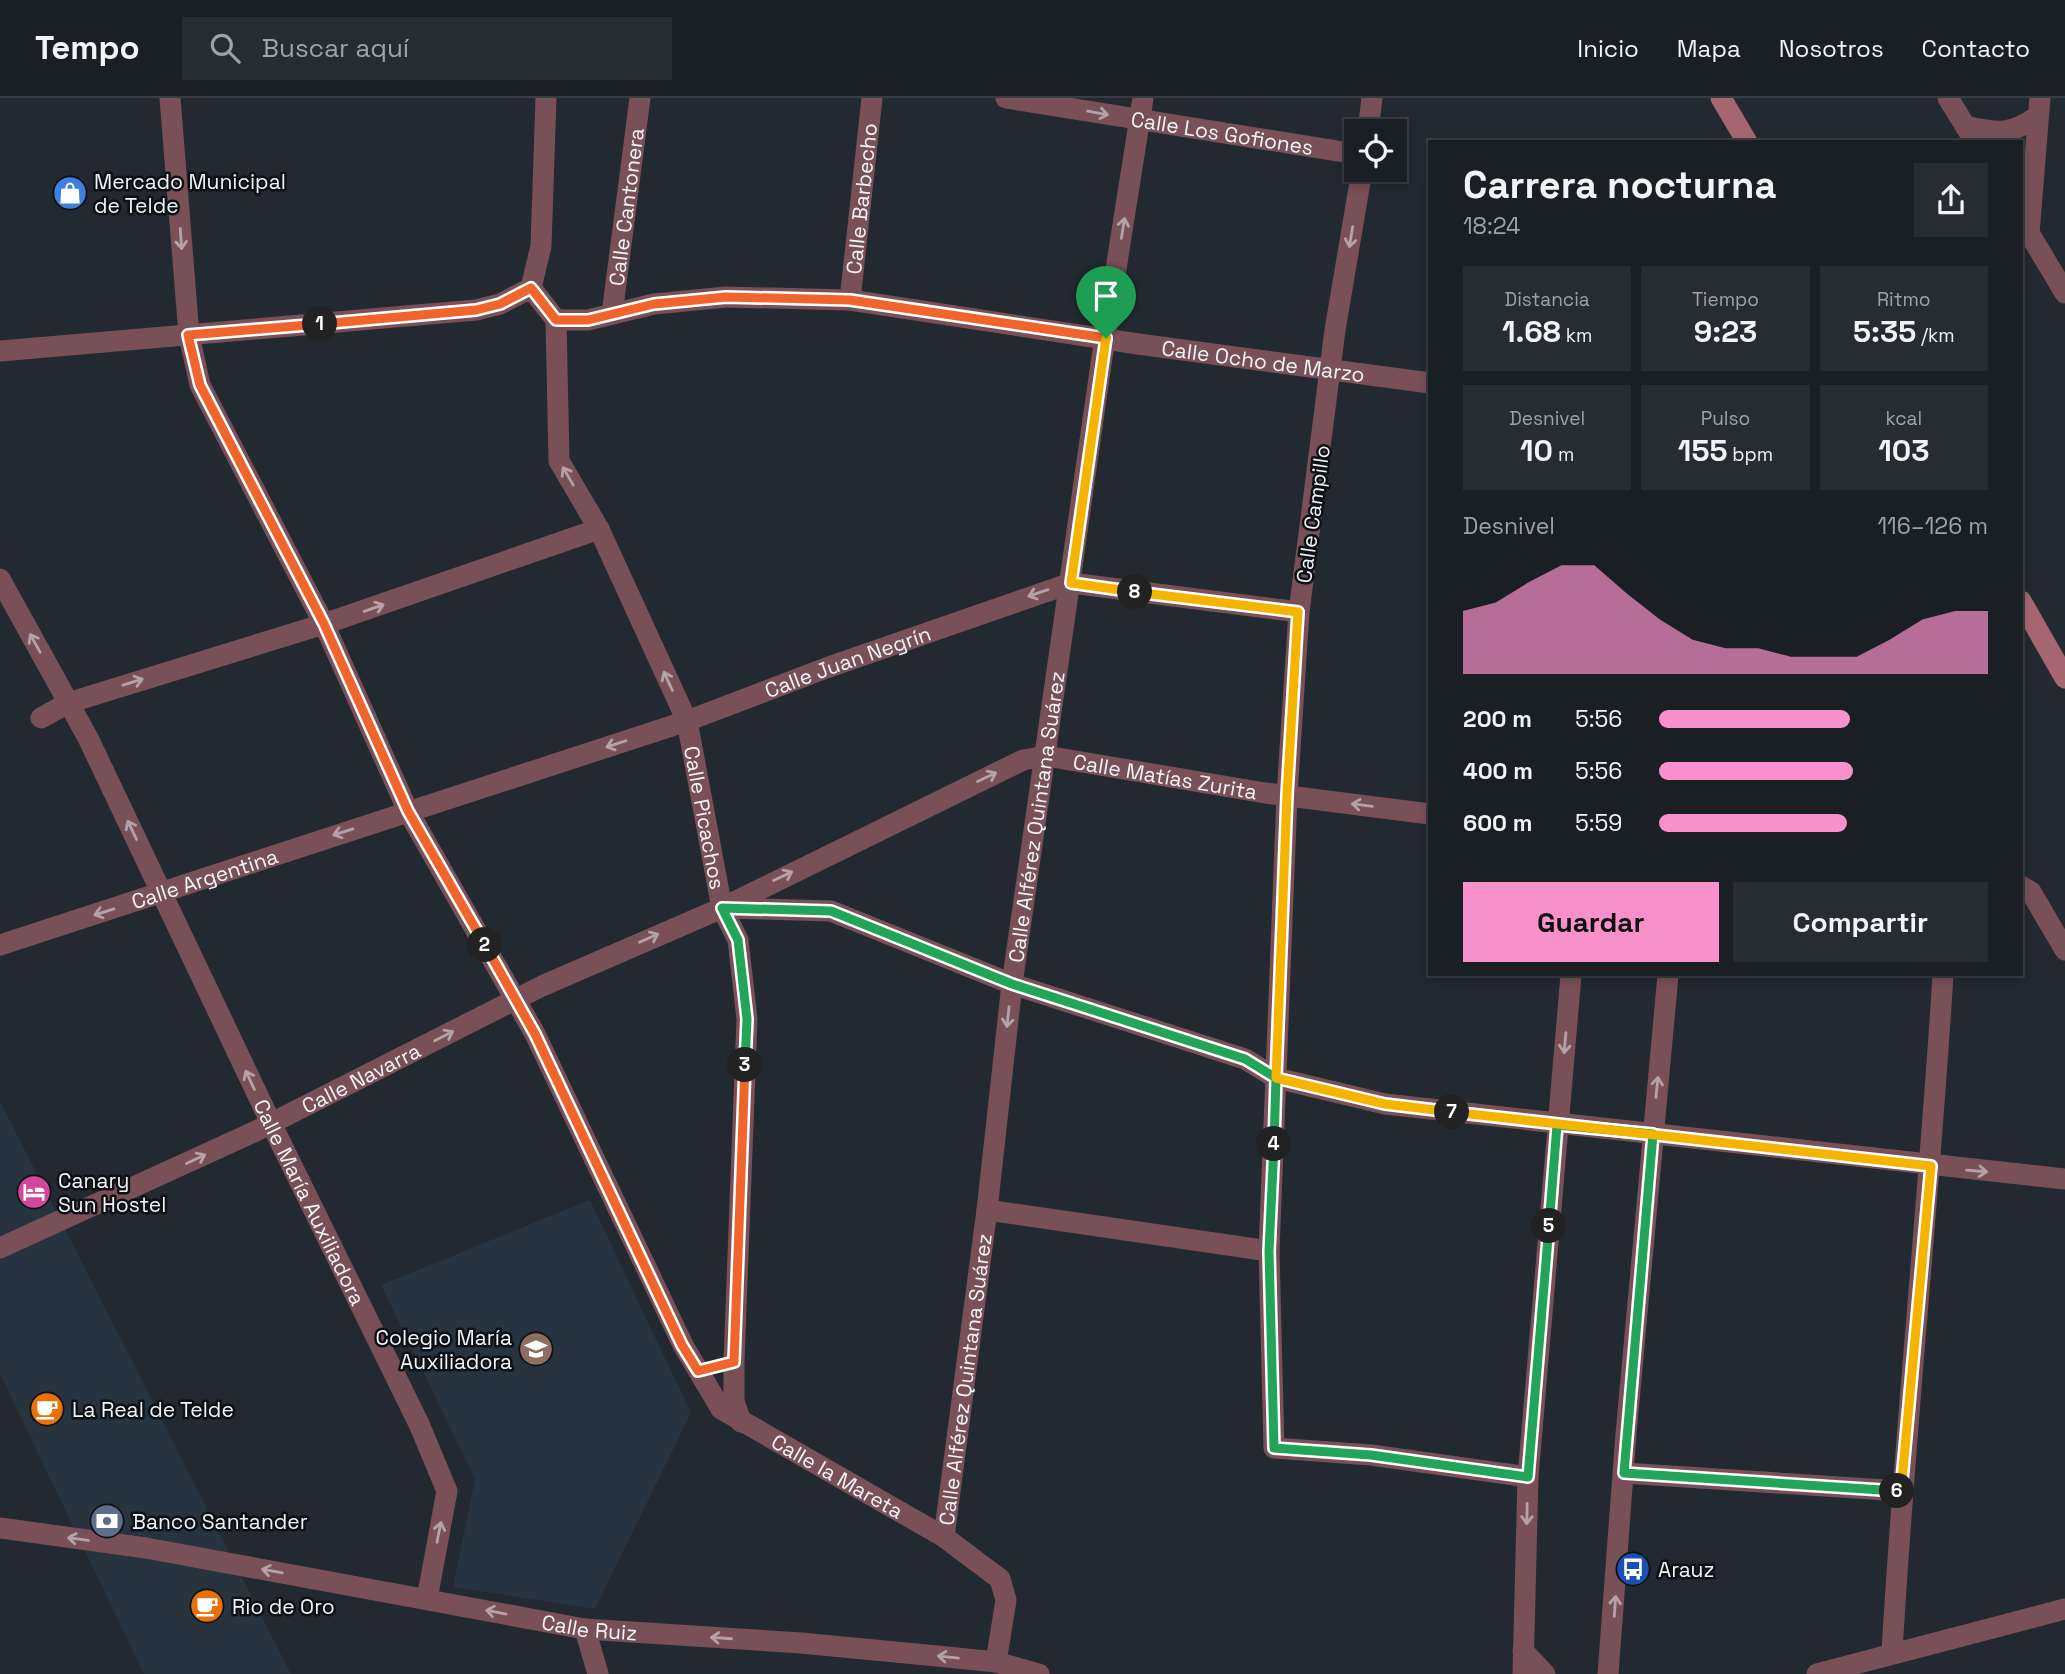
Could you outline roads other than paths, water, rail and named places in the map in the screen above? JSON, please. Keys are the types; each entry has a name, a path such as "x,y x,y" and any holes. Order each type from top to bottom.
{"main road":[{"path":"1721,98 1746,140"},
{"path":"2023,604 2065,678"}],"street":[{"name":"Calle la Mareta","path":"170,98 188,335 200,385 324,624 408,811 515,999 682,1345 721,1409 944,1537 1000,1579 1006,1600 996,1662"},
{"path":"0,351 476,310 500,304 531,288 541,246 546,98"},
{"name":"Calle Cantonera","path":"612,314 640,98"},
{"name":"Calle Barbecho","path":"850,300 873,98"},
{"name":"Calle Los Gofiones","path":"1006,98 1344,152"},
{"name":"Calle Alférez Quintana Suárez","path":"944,1537 987,1210 1012,984 1143,98"},
{"path":"1369,119 1372,98"},
{"path":"1948,98 1970,134 1999,134 2018,130 2039,107"},
{"path":"2039,107 2025,227 2065,293"},
{"name":"Calle Campillo","path":"1360,182 1298,612 1287,795 1269,1251 1274,1448 1371,1455 1528,1477"},
{"path":"531,288 556,320"},
{"name":"Calle Ocho de Marzo","path":"556,320 588,320 654,304 726,297 850,300 1428,383"},
{"name":"Calle Picachos","path":"556,320 559,461 599,529 687,721 722,908 738,940 747,1019 734,1362 734,1401 741,1422"},
{"path":"41,718 68,703 324,624 599,529"},
{"name":"Calle María Auxiliadora","path":"0,579 68,703 162,892 271,1123 419,1424 447,1491 426,1599"},
{"name":"Calle Juan Negrín","path":"408,811 687,721 826,668 1071,583 1298,612"},
{"name":"Calle Matías Zurita","path":"722,908 1023,760 1046,756 1287,795 1428,814"},
{"name":"Calle Argentina","path":"0,945 408,811"},
{"path":"2023,887 2031,892 2065,950"},
{"path":"722,908 831,911 1012,984 1245,1059 1276,1078 1385,1104 2065,1179"},
{"name":"Calle Navarra","path":"0,1248 271,1123 515,999 722,908"},
{"path":"1523,1674 1528,1477 1571,976"},
{"path":"1588,1674 1609,1666 1668,976"},
{"path":"1892,1652 1901,1491 1931,1166 1943,976"},
{"path":"987,1210 1269,1251"},
{"path":"698,1371 734,1362"},
{"path":"1624,1473 1901,1491"},
{"name":"Calle Ruiz","path":"0,1528 146,1548 585,1629 801,1643 996,1662 1039,1674"},
{"path":"1817,1674 1892,1652 2065,1609"},
{"path":"585,1629 598,1674"},
{"path":"1523,1651 1545,1674"}],"place":[{"name":"Mercado Municipal de Telde","path":"70,193"},
{"name":"Canary Sun Hostel","path":"34,1192"},
{"name":"Colegio María Auxiliadora","path":"536,1349"},
{"name":"La Real de Telde","path":"47,1409"},
{"name":"Banco Santander","path":"107,1521"},
{"name":"Arauz","path":"1633,1569"},
{"name":"Rio de Oro","path":"207,1606"}]}
